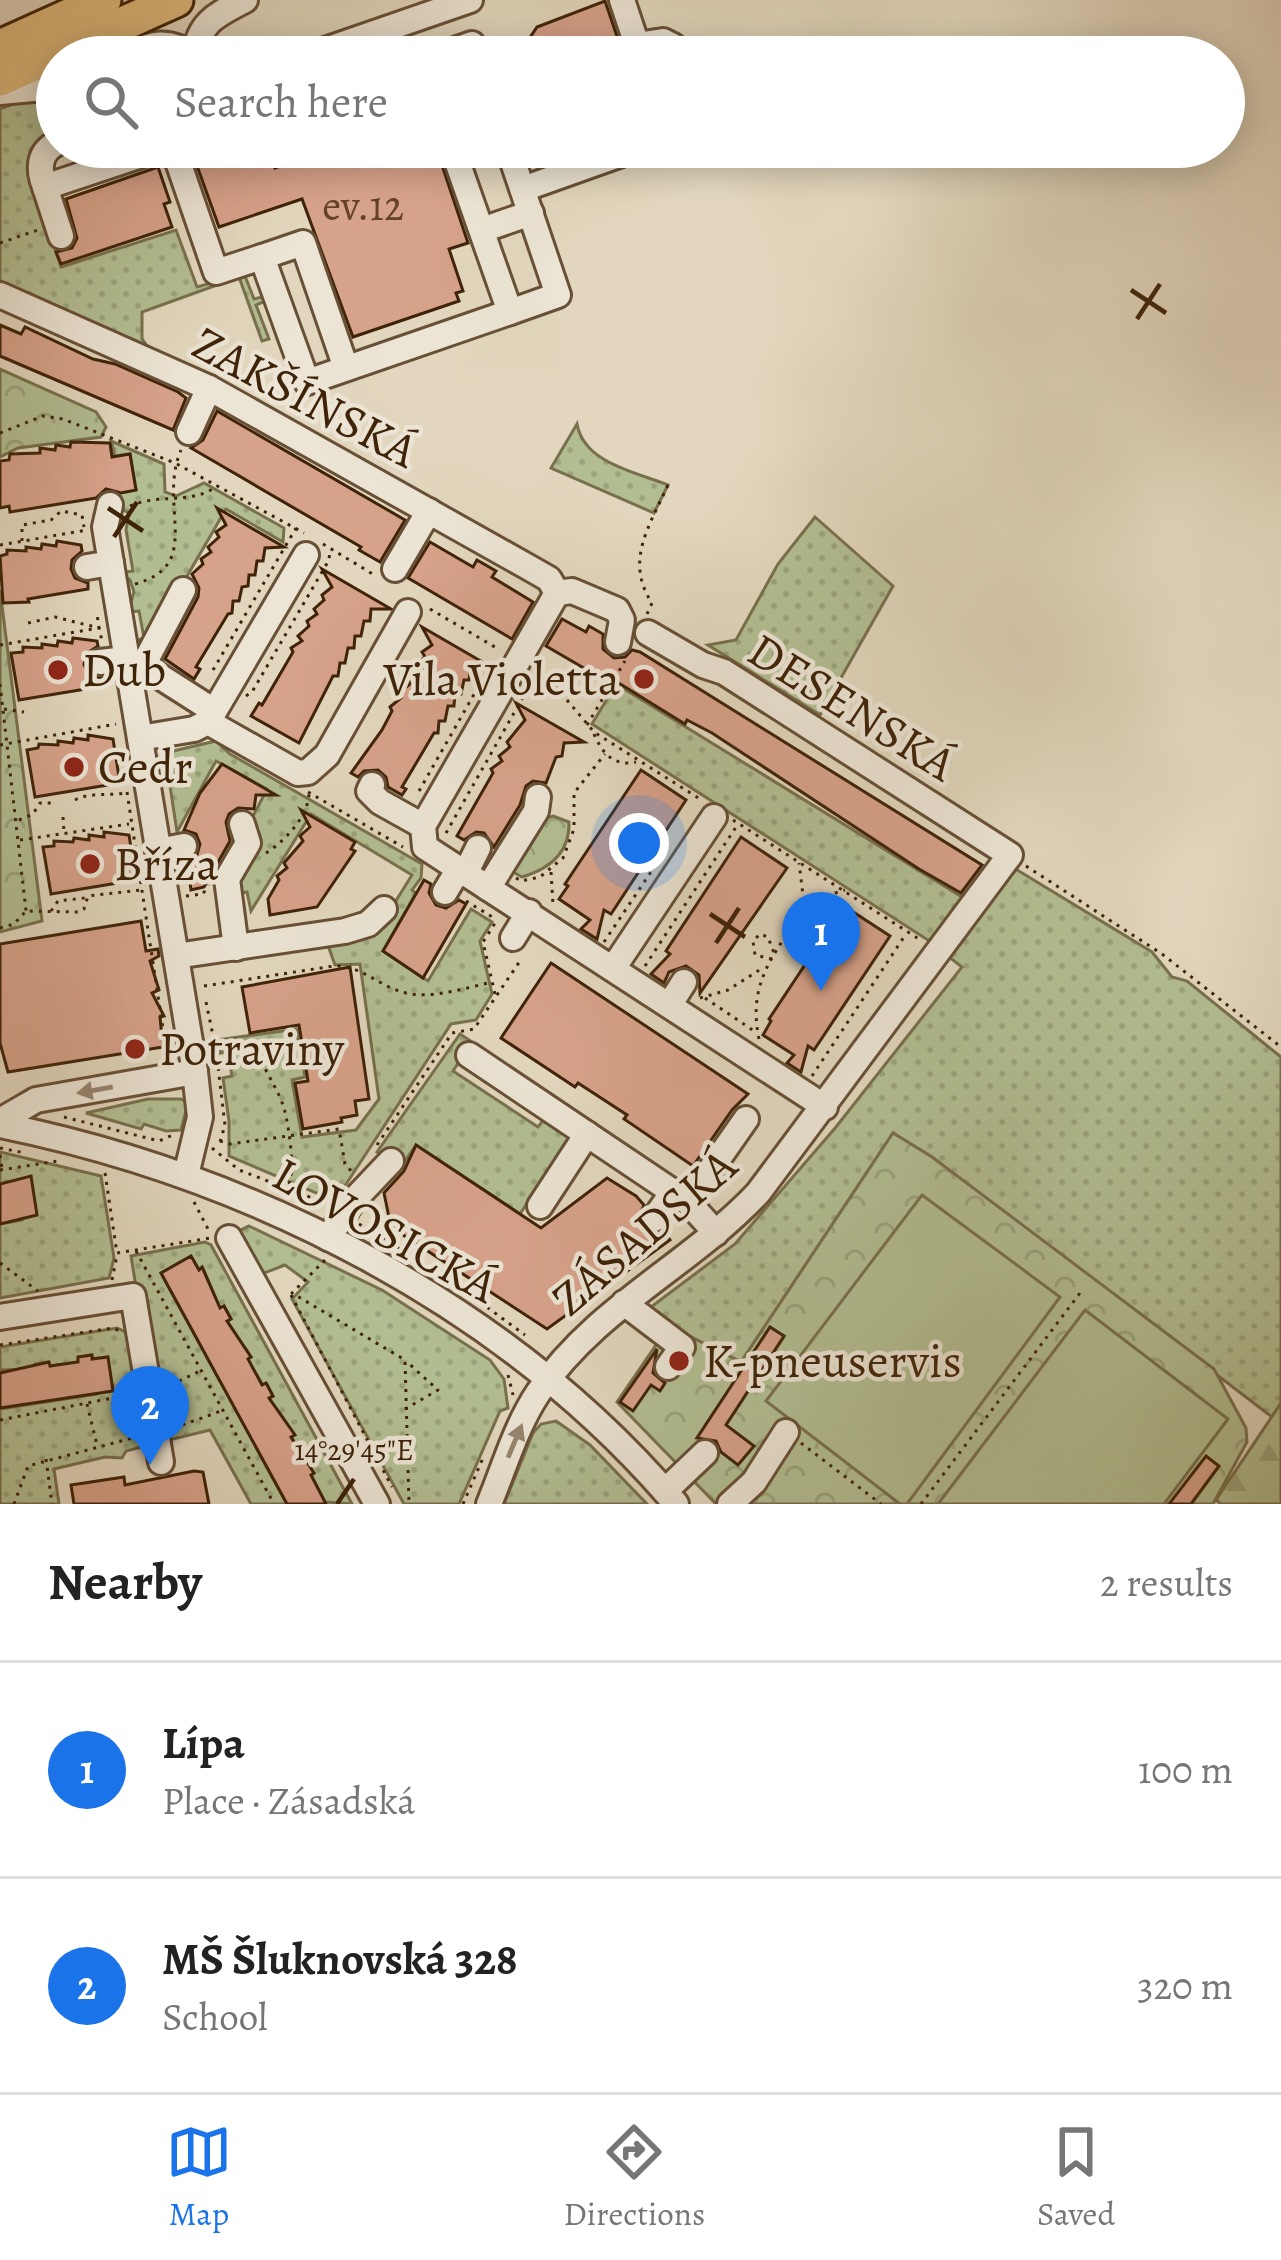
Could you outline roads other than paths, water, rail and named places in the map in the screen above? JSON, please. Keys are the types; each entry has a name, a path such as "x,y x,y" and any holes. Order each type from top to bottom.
{"highway":[{"path":"0,47 82,0"},
{"path":"0,47 104,0"},
{"path":"96,36 176,0"},
{"path":"0,79 36,63"}],"street":[{"path":"199,36 209,17 245,0"},
{"path":"622,0 634,36"},
{"path":"366,36 464,2 471,36"},
{"path":"0,92 36,86"},
{"path":"41,168 59,230"},
{"path":"44,187 103,168"},
{"path":"177,168 216,272 304,243 346,368"},
{"path":"460,168 510,311"},
{"path":"262,257 307,382 559,296 515,168"},
{"path":"482,230 527,201 597,168"},
{"name":"ZAKŠÍNSKÁ","path":"0,295 209,388 549,580 557,593 572,591 617,610 624,647"},
{"path":"189,432 209,388"},
{"path":"395,569 429,511"},
{"path":"108,516 104,573 111,660 130,753 185,955 200,1117 208,1142 186,1175"},
{"path":"130,753 194,729 211,716 306,555"},
{"path":"183,590 145,662 148,668 263,753 298,773 308,772 328,754 408,612"},
{"path":"557,593 423,826 425,847 461,871 494,878 530,912 562,933 686,996 825,1107"},
{"name":"DESENSKÁ","path":"647,626 1010,855"},
{"path":"263,753 276,730"},
{"path":"372,785 370,791 380,802 423,826"},
{"path":"494,878 536,811 538,797"},
{"path":"608,957 718,813"},
{"path":"236,948 227,879 248,843 242,824"},
{"path":"158,850 184,846"},
{"name":"ZÁSADSKÁ","path":"489,1504 526,1415 547,1381 586,1334 716,1233 758,1193 1010,855"},
{"path":"185,955 345,931 368,924 384,909"},
{"path":"562,933 576,910"},
{"path":"517,949 530,912"},
{"path":"469,1055 681,1197 716,1233"},
{"path":"0,1123 36,1100 195,1072"},
{"path":"654,1219 681,1197 746,1119"},
{"name":"LOVOSICKÁ","path":"0,1123 186,1175 293,1219 328,1248 446,1304 590,1418 670,1497"},
{"path":"540,1205 587,1134"},
{"path":"328,1248 382,1155"},
{"path":"229,1238 377,1504"},
{"path":"0,1317 133,1297 161,1462"},
{"path":"624,1303 682,1347 668,1366"},
{"path":"730,1504 754,1482 786,1432"},
{"path":"670,1497 705,1453"}],"place":[{"name":"Dub","path":"58,670"},
{"name":"Vila Violetta","path":"644,679"},
{"name":"Cedr","path":"74,767"},
{"name":"Bříza","path":"90,864"},
{"name":"Lípa","path":"821,991"},
{"name":"Potraviny","path":"135,1049"},
{"name":"K-pneuservis","path":"679,1361"},
{"name":"MŠ Šluknovská 328","path":"150,1465"}]}
